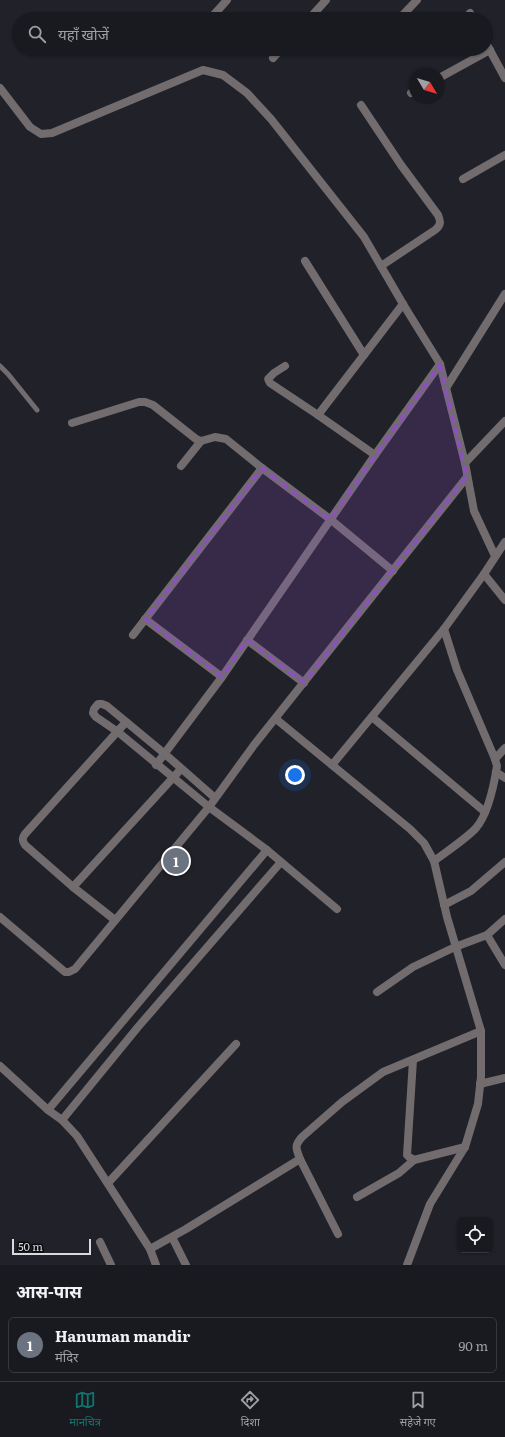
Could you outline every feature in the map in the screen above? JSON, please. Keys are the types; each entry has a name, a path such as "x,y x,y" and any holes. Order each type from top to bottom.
{"street":[{"path":"216,12 227,0"},
{"path":"315,12 326,0"},
{"path":"406,12 417,0"},
{"path":"493,55 505,78"},
{"path":"445,74 473,56"},
{"path":"0,88 30,127 41,134 52,133 204,70 223,75 247,93 271,118 364,238 440,364 465,463 474,511 495,556"},
{"path":"361,105 438,214 440,220 440,226 435,230 381,266"},
{"path":"463,178 505,155"},
{"path":"305,262 364,356"},
{"path":"446,388 505,294"},
{"path":"318,415 403,304"},
{"path":"156,765 222,677 330,519 440,364"},
{"path":"285,366 270,376 268,381 375,455"},
{"path":"72,423 139,402 145,402 153,405 196,440 201,441 214,437 226,439 330,519 393,571"},
{"path":"465,463 505,421"},
{"path":"181,466 201,441"},
{"path":"133,635 262,468"},
{"path":"0,918 65,972 75,969 209,807 254,745 468,477"},
{"path":"332,765 444,629 505,542"},
{"path":"484,574 505,600"},
{"path":"144,619 222,677"},
{"path":"434,861 474,829 485,812 497,766 457,670 444,629"},
{"path":"247,640 304,683"},
{"path":"215,798 126,722 102,704 98,704 93,713 96,717 118,732 156,765 209,807 267,850 337,909"},
{"path":"372,717 485,812"},
{"path":"276,719 410,829 424,843 434,861 455,947 481,1031 478,1104 465,1147 430,1204 407,1265"},
{"path":"115,920 25,845 22,841 22,837 126,722"},
{"path":"495,759 505,748"},
{"path":"73,886 181,769"},
{"path":"496,772 505,778"},
{"path":"48,1110 267,850"},
{"path":"62,1120 138,1027 281,862"},
{"path":"444,906 471,891 505,862"},
{"path":"377,992 413,967 455,947 488,936 505,919"},
{"path":"488,936 505,965"},
{"path":"338,1234 300,1159 296,1149 296,1143 342,1102 379,1074 481,1031"},
{"path":"108,1183 236,1044"},
{"path":"413,1060 407,1155 414,1160"},
{"path":"0,1066 48,1110 62,1120 77,1136 150,1249 156,1265"},
{"path":"480,1084 505,1078"},
{"path":"357,1197 399,1172 414,1160 465,1147"},
{"path":"150,1249 300,1159"},
{"path":"172,1237 186,1265"},
{"path":"100,1242 111,1265"}],"lane":[{"path":"0,366 37,410"}],"highlighted area":[{"path":"440,364 467,477 304,683 247,640 222,677 145,619 262,468 330,519"}],"place":[{"name":"Hanuman mandir","path":"176,861"}]}
